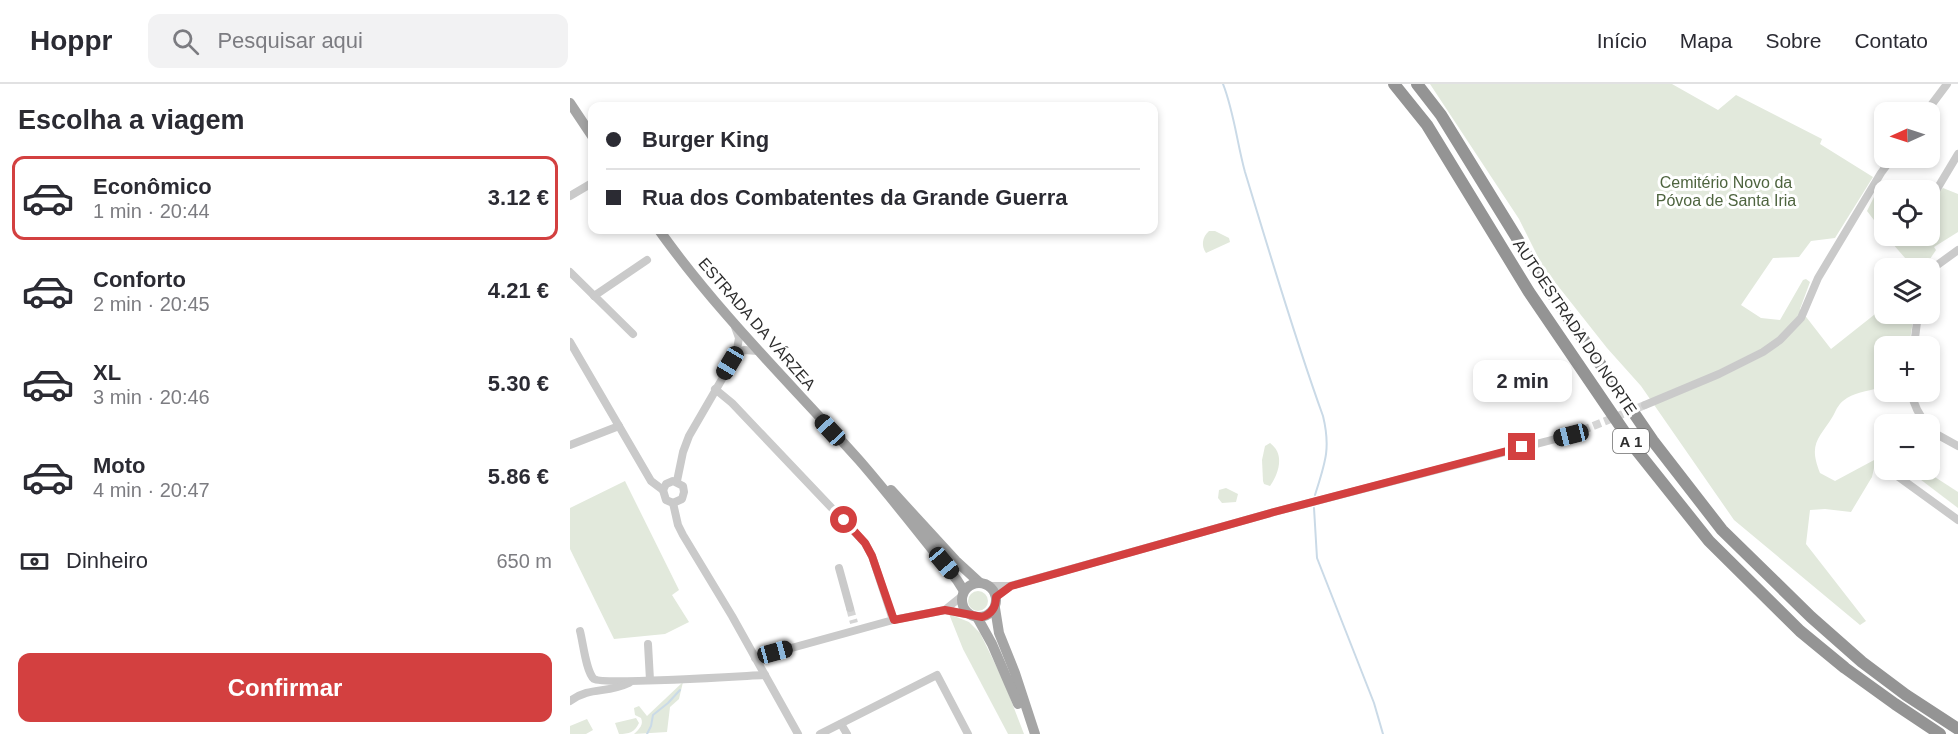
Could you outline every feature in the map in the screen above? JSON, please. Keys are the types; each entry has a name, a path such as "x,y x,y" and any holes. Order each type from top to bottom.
{"highway":[{"name":"AUTOESTRADA DO NORTE","path":"1394,84 1427,125 1529,292 1625,433 1708,541 1800,631 1895,705 1940,734"},
{"name":"AUTOESTRADA DO NORTE","path":"1417,84 1441,115 1544,282 1653,441 1722,530 1862,662 1906,695 1958,729"}],"main road":[{"path":"570,103 588,130"},
{"name":"ESTRADA DA VÁRZEA","path":"662,234 734,324 860,461 957,580 963,594 963,607 974,616 997,655 1033,734"},
{"name":"ESTRADA DA VÁRZEA","path":"860,461 894,493 956,561 984,584 995,602 999,633 1015,673 1033,734"},
{"path":"963,594 972,584 984,584"},
{"path":"974,616 987,615 995,602"}],"street":[{"path":"1934,102 1947,84"},
{"path":"1940,184 1958,154"},
{"path":"570,196 588,185"},
{"path":"1645,405 1719,374 1763,352 1780,340 1805,312 1818,278 1874,186"},
{"path":"1940,263 1958,250"},
{"path":"594,296 647,260"},
{"path":"570,272 633,334"},
{"path":"676,481 689,435 736,355 739,338 734,324"},
{"path":"570,342 651,481 663,490 666,500 673,503 682,499 684,492 682,486 676,481 669,482 663,490"},
{"path":"736,355 744,350 758,351"},
{"path":"715,389 732,402 865,543 872,556 894,620"},
{"path":"572,444 619,426"},
{"path":"984,584 1011,586 1274,512 1571,435"},
{"path":"1940,436 1958,446"},
{"path":"1903,480 1958,520"},
{"path":"673,503 683,535 732,616 798,734"},
{"path":"839,568 850,608"},
{"path":"995,602 1011,586"},
{"path":"945,610 963,594"},
{"path":"755,658 855,627 945,610 974,616"},
{"path":"580,631 588,670 593,678 599,681 630,683 650,680 765,675"},
{"path":"648,644 650,680"},
{"path":"820,734 937,675 968,734"},
{"path":"570,701 584,692 612,690 630,683"},
{"path":"841,724 847,734"}],"green space":[{"name":"Cemitério Novo da Póvoa de Santa Iria","path":"1430,84 1672,84 1718,110 1736,95 1822,139 1820,144 1873,177 1835,238 1811,241 1799,257 1773,258 1741,305 1761,318 1780,320 1803,280 1806,279 1810,282 1800,309 1831,349 1874,315 1874,324 1912,324 1911,336 1874,336 1874,389 1847,398 1838,406 1815,448 1820,473 1835,481 1874,460 1872,477 1851,512 1810,510 1806,544 1866,621 1860,625 1734,520 1641,386 1607,348 1543,267 1519,219"},
{"path":"1943,188 1958,194 1958,232 1940,243 1940,191"},
{"path":"1874,197 1874,220 1867,211"},
{"path":"1209,231 1215,231 1229,238 1230,242 1206,253 1203,242"},
{"path":"1895,246 1936,246 1936,250 1931,258 1905,258"},
{"path":"1270,443 1278,453 1279,464 1270,486 1264,484 1263,481 1262,460 1265,446"},
{"path":"1921,480 1939,480 1958,492 1958,508"},
{"path":"625,481 679,590 672,595 689,622 665,634 614,639 570,549 570,508"},
{"path":"1226,488 1238,494 1236,502 1222,503 1218,498 1219,490"},
{"path":"978,591 985,594 988,601 985,608 978,611 971,608 968,601 971,594"},
{"path":"949,614 969,622 980,633 1004,682 1024,734 1008,734 963,649"},
{"path":"683,682 679,699 670,707 667,732 634,734 642,723 641,718 635,715 634,708 639,706 647,716"},
{"path":"636,718 639,723 636,729 629,733 619,734 615,723"},
{"path":"587,719 593,730 586,734 570,734 570,726"}],"waterway":[{"path":"1223,84 1245,172 1292,325 1323,416 1327,447 1315,495"},
{"path":"1314,508 1317,558 1374,703 1383,734"},
{"path":"647,734 653,715 680,690"}],"tunnel":[{"path":"1571,435 1645,405"},
{"path":"850,608 854,623"}],"route":[{"path":"844,520 865,543 872,556 894,620 945,610 982,617 994,608 996,597 1011,586 1274,512 1522,447"}]}
